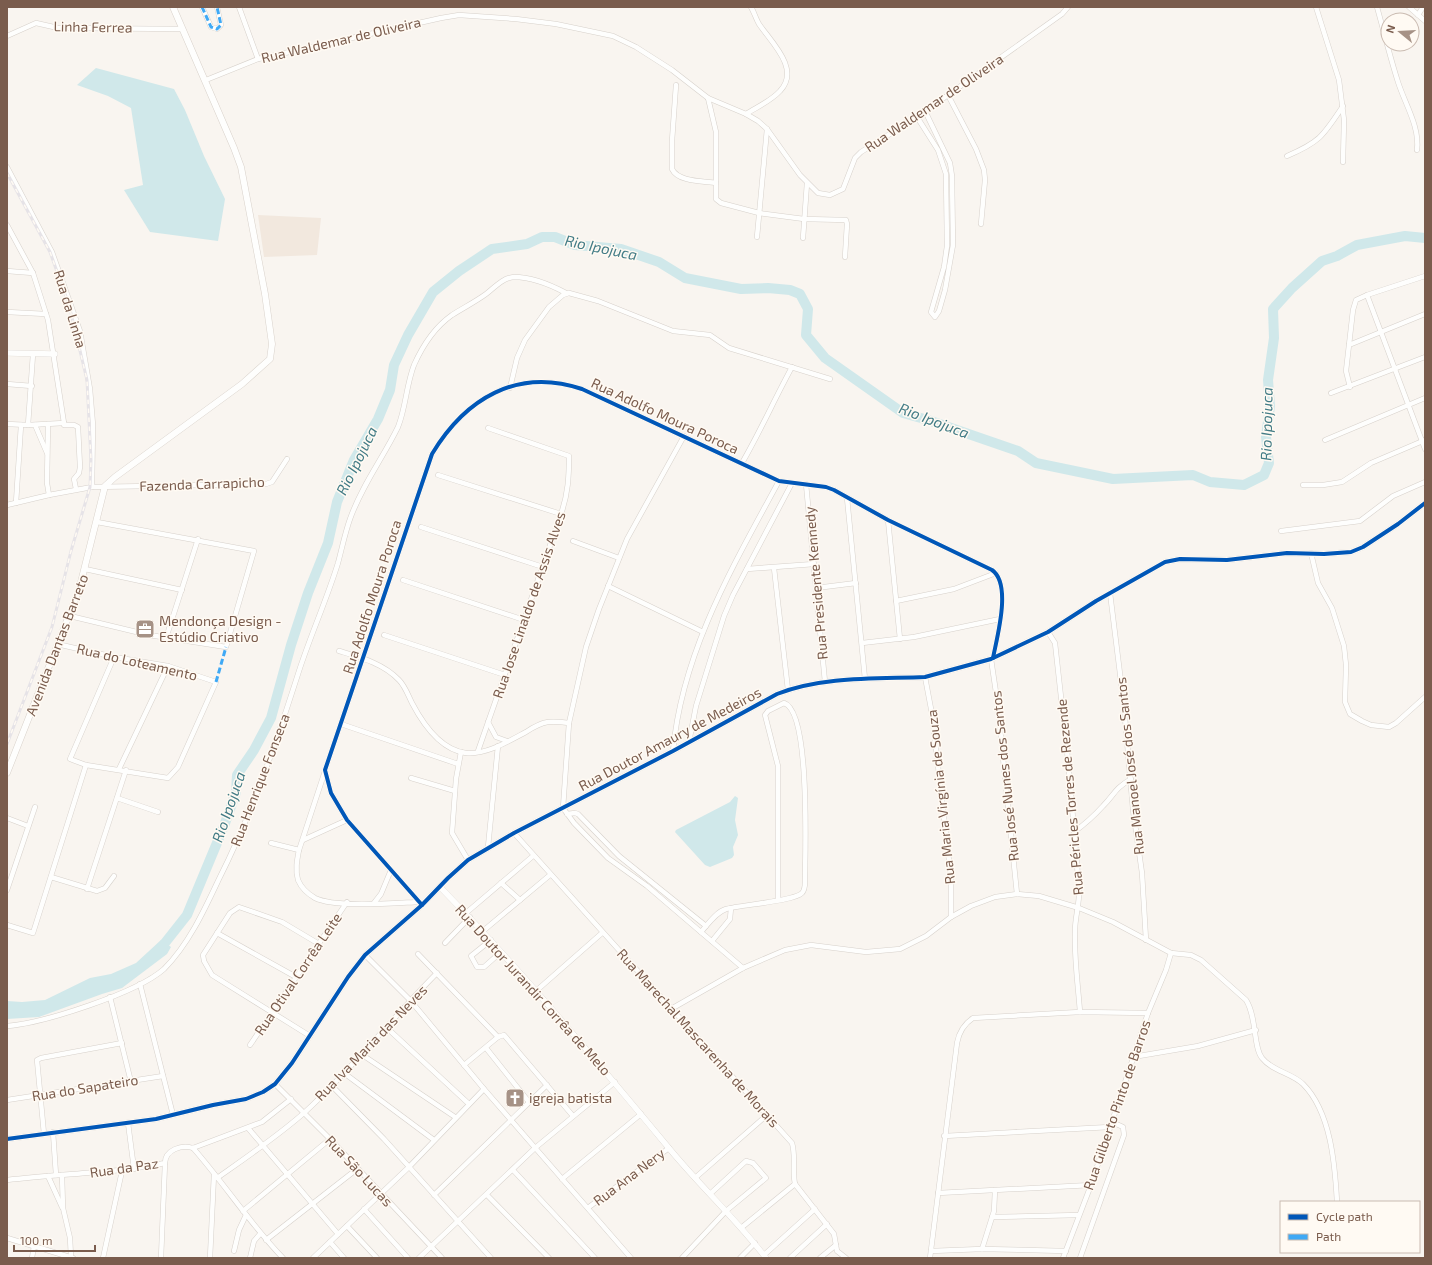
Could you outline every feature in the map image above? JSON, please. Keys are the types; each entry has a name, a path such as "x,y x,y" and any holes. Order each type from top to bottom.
{"main road":[{"path":"105,486 115,477 216,404 263,367 270,359 272,350 266,294 241,167 206,80 173,7"},
{"name":"Avenida Dantas Barreto","path":"7,773 57,644 70,616 86,569 101,497 105,486"}],"street":[{"path":"202,7 211,27 217,29 221,25 216,7"},
{"path":"239,7 258,59"},
{"path":"746,114 780,91 784,85 787,71 785,61 774,41 759,23 751,7"},
{"name":"Rua Waldemar de Oliveira","path":"206,80 258,59 453,15 516,18 556,24 613,36 625,41 672,70 708,98 746,114 767,129 807,183 818,192 826,196 842,189 855,158 861,152 917,117 1062,14 1068,7"},
{"path":"1316,7 1339,80 1343,106 1343,162"},
{"path":"1377,7 1398,81 1416,130 1418,140 1417,150"},
{"name":"Linha Ferrea","path":"7,36 36,23 58,28 182,29"},
{"path":"676,85 671,155 674,173 681,177 716,183"},
{"path":"948,95 976,149 984,170 985,180 981,205 981,224"},
{"path":"708,98 717,138 715,197 718,201 759,213 804,219 846,220 845,257"},
{"path":"1287,156 1316,142 1326,132 1343,106"},
{"path":"917,117 938,150 946,174 947,246 944,267 931,312 935,316 939,311 945,290 953,245 952,176 950,163 925,111"},
{"path":"757,237 767,129"},
{"name":"Rua da Linha","path":"7,167 52,252 80,331 90,389 93,418 92,487"},
{"path":"802,238 807,183"},
{"path":"7,225 33,273 46,314 55,354 64,426 72,425 78,427 80,463 79,473 74,479 76,489"},
{"path":"7,271 33,273"},
{"path":"1350,387 1346,371 1354,304 1356,300 1425,276"},
{"name":"Rua Henrique Fonseca","path":"7,1026 54,1017 110,997 140,984 163,969 178,952 198,921 233,853 244,827 280,733 300,669 338,563 351,517 367,481 402,418 406,390 414,366 427,341 452,315 508,278 529,280 566,293 573,293 598,301 673,331 710,335 729,348 830,379"},
{"path":"510,388 517,358 525,340 549,307 566,293"},
{"path":"1367,295 1382,332 1394,369 1423,440 1425,449"},
{"path":"7,312 46,314"},
{"path":"1349,345 1425,314"},
{"path":"7,353 55,354"},
{"path":"28,425 32,386 33,354"},
{"path":"1331,393 1425,357"},
{"path":"742,463 757,437 776,396 792,367"},
{"name":"Rua Adolfo Moura Poroca","path":"303,840 432,454 450,427 472,405 494,392 537,383 559,383 570,386 684,436 779,481 826,487 888,520 926,537 996,573"},
{"path":"7,384 32,386"},
{"path":"1324,440 1425,398"},
{"path":"7,424 35,425 64,423"},
{"path":"48,424 47,483 49,494"},
{"path":"16,503 21,425"},
{"path":"35,425 47,455"},
{"name":"Rua Jose Linaldo de Assis Alves","path":"478,751 562,514 569,487 569,456 488,428"},
{"path":"684,436 643,509 619,558 586,647 569,722 563,808 608,858 647,886 743,968"},
{"path":"1303,485 1323,485 1342,482 1371,463 1423,440"},
{"name":"Fazenda Carrapicho","path":"7,505 49,494 92,487 266,484 272,482 287,459"},
{"path":"438,475 562,514"},
{"path":"673,751 675,729 687,680 703,632 716,599 779,481"},
{"path":"1280,531 1360,521 1393,496 1425,482"},
{"path":"689,742 696,706 722,622 733,594 792,483"},
{"name":"Rua Presidente Kennedy","path":"806,484 825,682"},
{"path":"847,498 865,679"},
{"name":"Rua Doutor Amaury de Medeiros","path":"7,1139 128,1123 173,1115 254,1097 275,1084 310,1036 348,977 366,955 420,903 440,887 468,860 514,833 788,690 825,682 925,677 992,658 1048,632 1153,568 1173,560 1227,560 1276,553 1342,553 1363,547 1398,524 1425,503"},
{"path":"888,520 900,639"},
{"path":"70,616 166,638 226,647 254,551 198,539 97,522"},
{"path":"421,527 543,567"},
{"path":"166,638 198,539"},
{"path":"574,541 619,558"},
{"path":"1311,553 1318,583 1332,608 1344,646 1346,664 1346,702 1350,714 1371,725 1389,727 1396,723 1425,697"},
{"path":"747,569 814,564"},
{"path":"774,568 788,690"},
{"path":"86,569 182,590"},
{"path":"896,601 948,591 996,573 1002,588 1000,619 992,658"},
{"path":"403,580 524,620"},
{"path":"816,588 856,583"},
{"path":"608,586 703,632"},
{"name":"Rua Manoel José dos Santos","path":"1110,593 1124,706 1130,779 1142,873 1146,940"},
{"path":"862,643 900,639 1000,619"},
{"name":"Rua Péricles Torres de Rezende","path":"1048,632 1055,643 1079,888 1079,908 1075,921 1075,942 1080,1012"},
{"path":"384,635 505,675"},
{"name":"Rua do Loteamento","path":"57,644 114,657 168,666 216,682 178,767 168,778 156,778 126,770"},
{"path":"339,651 364,658 379,666 398,680 421,719 432,733 447,746 461,752 478,751 498,746 547,722 569,722"},
{"path":"87,889 126,770 86,765 70,760 114,657"},
{"name":"Rua José Nunes dos Santos","path":"992,658 1017,894"},
{"path":"119,769 168,666"},
{"name":"Rua Maria Virgínia de Souza","path":"925,677 932,714 951,878 951,917"},
{"name":"Rua Doutor Amaury de Medeiros","path":"784,703 789,705 794,715 804,756 805,886 799,895 778,900 778,766 765,715 768,711 784,703"},
{"path":"488,722 496,737 507,741"},
{"path":"341,724 458,764"},
{"path":"488,847 498,746"},
{"path":"461,752 458,764 452,833 468,860"},
{"path":"7,925 33,934 86,765"},
{"path":"326,770 331,793 347,820 420,903"},
{"path":"412,778 455,791"},
{"path":"1074,832 1102,808 1115,790 1130,779"},
{"path":"117,798 158,812"},
{"path":"7,890 35,807"},
{"path":"568,814 578,814 618,856 706,926"},
{"path":"7,818 28,826"},
{"path":"347,820 303,840 299,850 297,870 298,881 306,892 316,898 347,902 420,903"},
{"name":"Rua Marechal Mascarenha de Morais","path":"514,833 671,1010 792,1143 794,1149 793,1175 795,1184"},
{"path":"271,843 299,850"},
{"path":"445,943 468,915 501,883 533,856"},
{"path":"374,903 381,894 391,870"},
{"path":"483,931 550,875"},
{"path":"51,877 87,889 103,889 114,876"},
{"path":"501,883 520,900"},
{"name":"Rua Doutor Jurandir Corrêa de Melo","path":"440,887 483,931 536,991 615,1082 669,1148 765,1256"},
{"path":"671,1010 743,968 785,950 811,944 866,952 900,949 926,936 951,917 984,900 1017,894 1039,896 1079,908 1113,922 1171,953 1191,955 1200,960 1240,994 1252,1009 1258,1052 1262,1059 1303,1083 1310,1092 1325,1122 1332,1149 1337,1201"},
{"path":"701,932 722,911 731,908 778,900"},
{"name":"Rua Otival Corrêa Leite","path":"250,1045 347,902"},
{"path":"310,1036 212,975 204,961 203,955 230,913 238,907 282,922 319,944"},
{"path":"712,941 730,919 731,908"},
{"path":"217,933 296,977"},
{"path":"536,991 602,933"},
{"path":"491,940 471,956 477,967 482,967 501,952"},
{"name":"Rua Gilberto Pinto de Barros","path":"1063,1258 1090,1185 1148,1013 1166,970 1171,953"},
{"path":"418,954 498,1037"},
{"path":"366,955 410,1000 535,1148 632,1258"},
{"name":"Rua Iva Maria das Neves","path":"216,1176 262,1145 304,1112 344,1073 410,1000 437,973"},
{"path":"140,984 173,1115"},
{"path":"110,997 131,1082"},
{"path":"930,1258 944,1136 958,1034 963,1027 973,1018 1080,1012 1148,1013"},
{"path":"386,1027 469,1104"},
{"path":"1133,1057 1198,1046 1256,1030"},
{"path":"464,1065 498,1037 504,1035 573,1116"},
{"path":"44,1134 36,1062 41,1058 122,1043"},
{"path":"486,1048 529,1102"},
{"path":"361,1054 455,1118"},
{"path":"344,1073 434,1140"},
{"name":"Rua do Sapateiro","path":"7,1100 163,1076"},
{"path":"419,1258 535,1148 615,1082"},
{"name":"Rua São Lucas","path":"275,1084 330,1139 357,1170 442,1258"},
{"path":"331,1085 384,1139 492,1258"},
{"path":"434,1195 547,1085"},
{"path":"313,1258 408,1167 484,1088"},
{"name":"Rua da Paz","path":"7,1180 122,1171 165,1163 166,1156 169,1152 188,1147 193,1148 248,1128 267,1119 291,1099"},
{"path":"562,1179 641,1114"},
{"path":"695,1178 767,1115"},
{"path":"128,1123 134,1169"},
{"path":"944,1136 1111,1124 1123,1127 1124,1135 1080,1258"},
{"path":"248,1128 338,1234"},
{"path":"53,1132 56,1175"},
{"path":"243,1211 330,1139"},
{"path":"193,1148 260,1234 282,1258"},
{"name":"Rua Ana Nery","path":"588,1207 669,1148"},
{"path":"682,1258 726,1211 766,1178 753,1164 748,1161 742,1164 710,1194"},
{"path":"160,1258 165,1163"},
{"path":"266,1240 357,1170"},
{"path":"513,1170 594,1258"},
{"path":"103,1258 122,1171"},
{"path":"7,1238 34,1246 56,1256 72,1258 70,1238 63,1208 62,1175"},
{"path":"48,1176 63,1208"},
{"path":"210,1258 216,1176"},
{"path":"741,1228 795,1184 834,1234 837,1251 846,1258"},
{"path":"938,1193 1090,1185"},
{"path":"982,1249 995,1205 995,1190"},
{"path":"487,1194 549,1258"},
{"path":"765,1256 815,1209"},
{"path":"364,1210 408,1258"},
{"path":"234,1251 239,1230 246,1215"},
{"path":"992,1217 1079,1215"},
{"path":"790,1258 827,1224"},
{"path":"347,1226 377,1258"},
{"path":"250,1258 254,1241 260,1234"},
{"path":"330,1242 344,1258"},
{"path":"740,1258 755,1243"},
{"path":"820,1258 836,1245"},
{"path":"32,1258 34,1246"},
{"path":"931,1252 982,1249 1066,1251"}],"shaded area":[{"path":"258,215 321,218 317,255 264,257"}],"water":[{"path":"96,68 174,89 225,199 218,241 150,232 124,190 143,185 131,108 108,96 77,85"},
{"path":"735,796 738,798 735,820 738,835 733,847 734,855 732,858 710,867 705,865 675,832 676,830 730,802"},
{"path":"161,940 171,947 167,954 122,988 39,1017 7,1019 7,1001 22,1002 45,1000 90,978 111,974 136,963"}],"waterway":[{"name":"Rio Ipojuca","path":"157,953 187,915 224,826 236,792 237,775 254,750 271,718 291,645 308,593 328,543 337,502 354,460 378,419 390,390 394,365 408,335 433,292 459,271 492,249 527,244 542,237 555,237 575,245 621,249 659,262 685,278 741,289 768,288 790,290 800,294 808,309 806,335 825,358 903,413 1018,451 1036,463 1113,479 1193,475 1210,482 1244,485 1264,475 1269,463 1266,437 1270,406 1268,380 1274,338 1273,309 1292,288 1322,261 1337,256 1357,245 1405,236 1425,238"}],"railway":[{"path":"7,173 50,252 69,305 87,380 91,460 90,487 71,551 52,627 7,744"}],"marked path":[{"path":"202,7 211,27 217,29 221,25 217,7"},
{"path":"216,682 226,647"}],"cycle path":[{"path":"422,905 347,820 331,793 325,770 432,454 445,435 460,418 477,403 495,393 515,385 536,382 558,383 582,389 779,481 826,487 834,490 888,520 992,570 998,577 1002,598 1000,625 993,658"},
{"path":"7,1139 156,1119 213,1105 246,1099 263,1092 275,1084 292,1063 348,977 365,955 422,905 468,860 514,833 673,751 777,694 795,688 831,681 925,677 991,659 1048,632 1096,601 1165,562 1180,559 1227,560 1287,553 1324,554 1351,552 1363,547 1398,524 1425,503"}],"place":[{"name":"Mendonça Design - Estúdio Criativo","path":"145,629"},
{"name":"igreja batista","path":"515,1098"}]}
